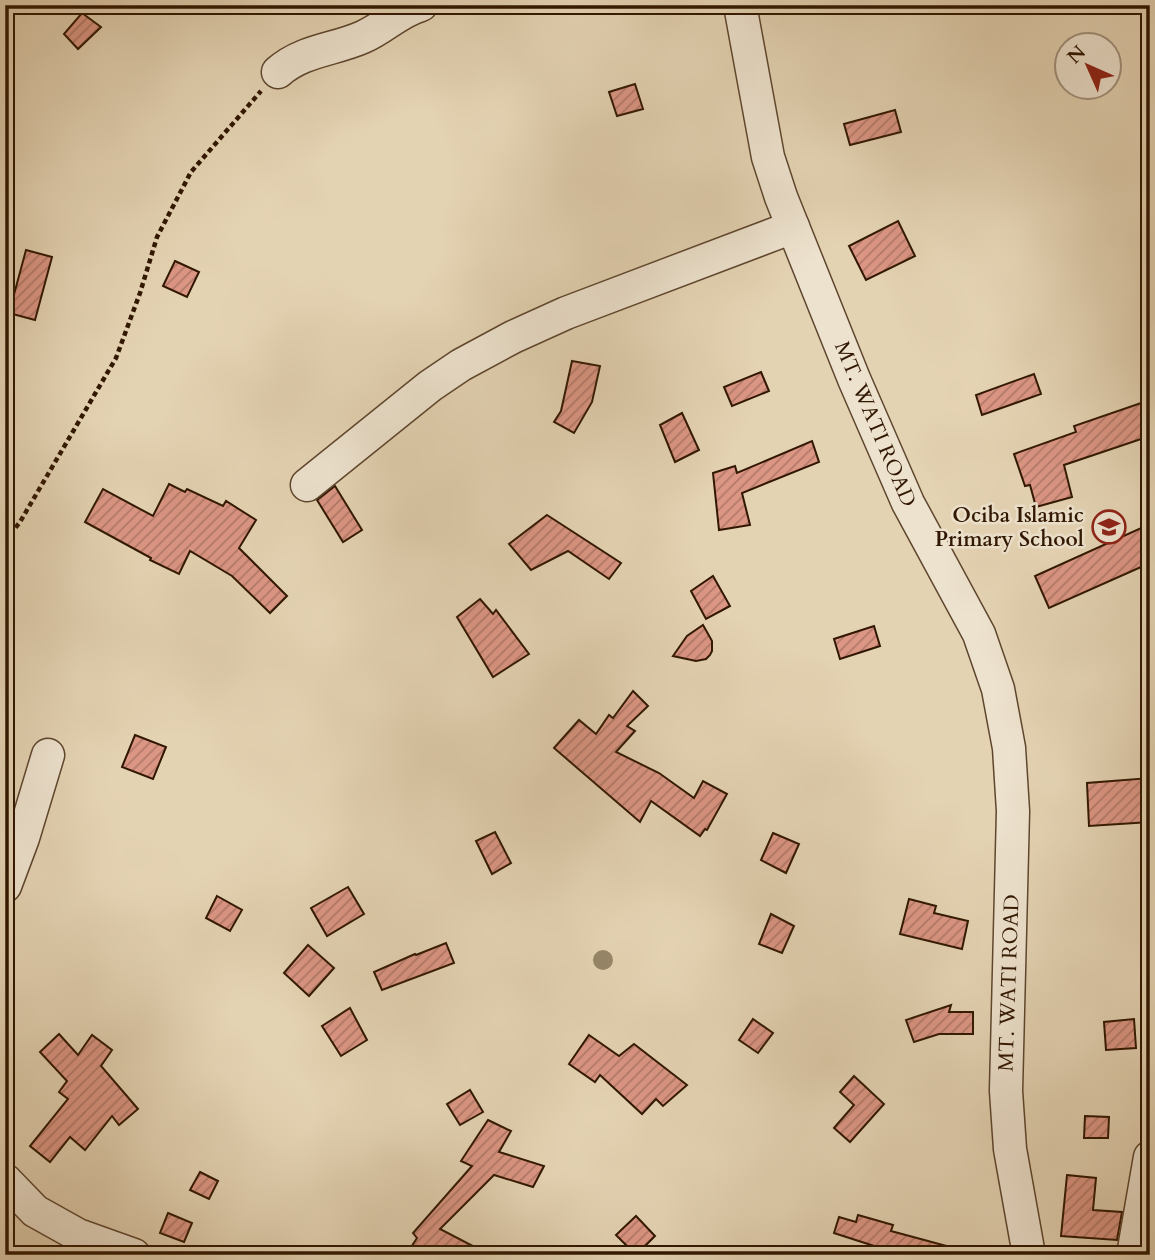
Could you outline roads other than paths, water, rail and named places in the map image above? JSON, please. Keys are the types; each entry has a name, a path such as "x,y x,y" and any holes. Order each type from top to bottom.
{"street":[{"path":"278,72 294,60 366,36 398,15 421,5"},
{"name":"MT. WATI ROAD","path":"740,5 768,157 793,226 854,379 908,503 979,635 998,689 1009,748 1013,811 1006,1091 1010,1149 1029,1255"},
{"path":"307,485 430,386 461,365 513,337 566,313 793,226"},
{"path":"5,886 23,838 48,755"},
{"path":"1133,1255 1150,1157"},
{"path":"5,1180 35,1211 78,1235 134,1255"}],"place":[{"name":"Ociba Islamic Primary School","path":"1109,527"}]}
